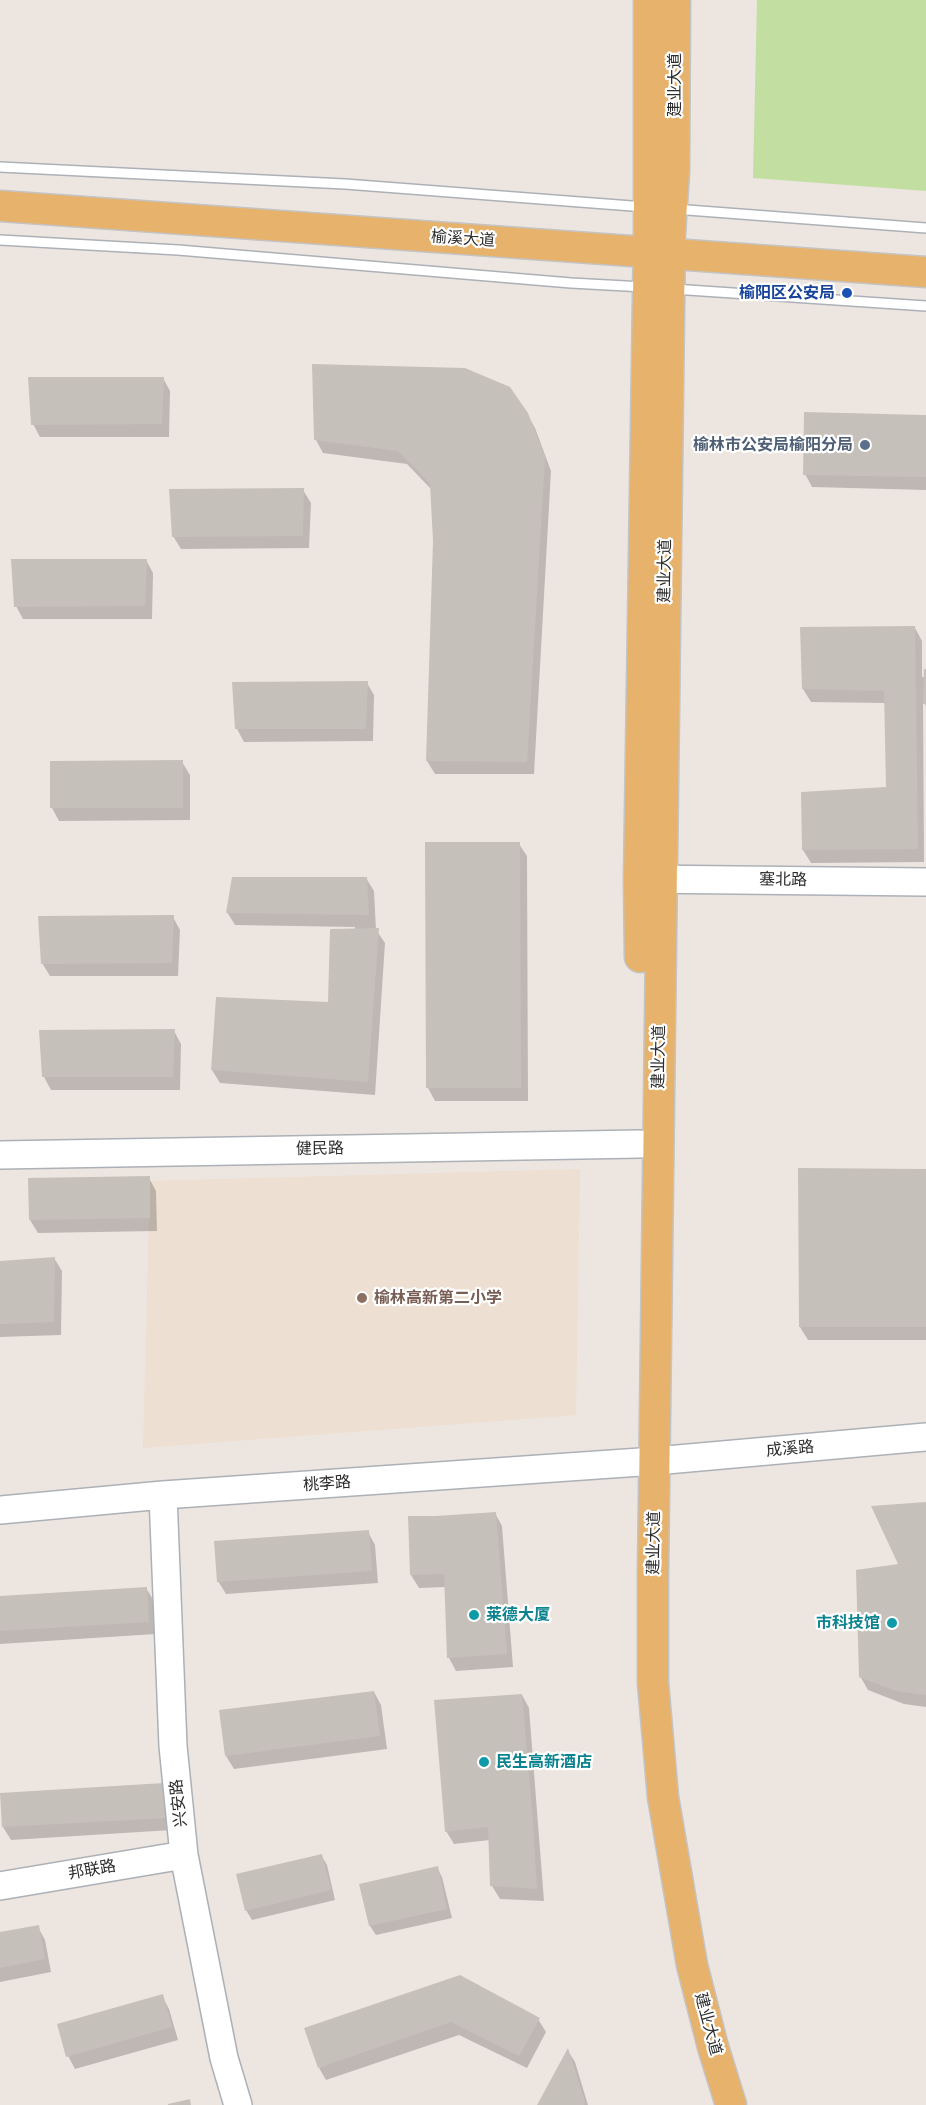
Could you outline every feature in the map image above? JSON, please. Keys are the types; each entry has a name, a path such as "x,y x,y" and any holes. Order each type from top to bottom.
{"main road":[{"name":"建业大道","path":"649,0 660,231 650,879 646,1462 635,1572 635,1684 645,1800 674,1970 712,2105"},
{"name":"建业大道","path":"660,231 674,172 675,0"},
{"name":"榆溪大道","path":"0,187 660,231 926,253"},
{"name":"榆溪大道","path":"0,206 660,231 926,272"},
{"name":"建业大道","path":"650,879 640,1144 653,1683 663,1797 692,1965 731,2105"}],"street":[{"name":"塞北路","path":"650,879 926,882"},
{"name":"健民路","path":"0,1155 640,1144"},
{"name":"成溪路","path":"646,1462 926,1437"},
{"name":"桃李路","path":"0,1510 163,1495 646,1462"},
{"name":"兴安路","path":"163,1495 173,1746 184,1854 224,2058 238,2105"},
{"name":"邦联路","path":"0,1886 184,1854"}],"lane":[{"path":"0,166 345,184 660,231 926,228"},
{"path":"0,240 178,250 560,282 926,306"}],"shaded area":[{"name":"榆林高新第二小学","path":"580,1169 576,1415 143,1448 150,1181"}],"green space":[{"path":"757,0 926,0 926,191 753,178"}],"building":[{"path":"312,364 465,368 510,387 528,413 545,457 527,762 426,761 433,541 430,484 398,451 314,440"},
{"path":"28,377 164,377 162,424 31,425"},
{"name":"榆林市公安局榆阳分局","path":"804,412 926,415 926,477 803,475"},
{"path":"304,488 303,536 172,537 169,489"},
{"path":"11,559 147,559 145,606 14,607"},
{"path":"915,626 918,849 802,850 801,792 886,787 884,691 802,689 800,627"},
{"path":"924,669 926,669 926,704 923,704"},
{"path":"368,681 366,729 235,729 232,682"},
{"path":"183,760 183,808 50,808 50,761"},
{"path":"425,842 520,842 521,1088 426,1088"},
{"path":"232,877 367,877 369,915 226,913"},
{"path":"174,915 172,963 41,964 38,916"},
{"path":"379,928 368,1082 211,1070 216,997 328,1002 330,929"},
{"path":"175,1029 173,1077 42,1077 39,1030"},
{"path":"798,1168 926,1169 926,1327 799,1327"},
{"path":"150,1176 150,1218 29,1220 28,1178"},
{"path":"55,1257 54,1322 0,1324 0,1261"},
{"name":"市科技馆","path":"926,1502 926,1695 896,1691 859,1677 856,1570 898,1564 871,1506"},
{"name":"莱德大厦","path":"496,1512 507,1654 447,1658 444,1574 410,1575 408,1516"},
{"path":"369,1530 372,1571 217,1582 214,1541"},
{"path":"147,1587 149,1622 0,1631 0,1596"},
{"path":"374,1691 380,1736 225,1756 219,1710"},
{"name":"民生高新酒店","path":"522,1694 537,1889 490,1886 488,1827 445,1832 434,1700"},
{"path":"164,1783 166,1818 2,1827 0,1793"},
{"path":"322,1854 331,1890 245,1911 236,1874"},
{"path":"438,1866 447,1909 369,1926 359,1884"},
{"path":"39,1925 45,1959 0,1968 0,1932"},
{"path":"460,1975 540,2018 519,2056 451,2022 318,2068 304,2028"},
{"path":"163,1994 172,2027 66,2057 57,2024"},
{"path":"568,2048 584,2105 537,2105"},
{"path":"190,2099 191,2105 168,2105 168,2104"}],"place":[{"name":"榆阳区公安局","path":"847,293"},
{"name":"榆林市公安局榆阳分局","path":"865,445"},
{"name":"榆林高新第二小学","path":"362,1298"},
{"name":"莱德大厦","path":"474,1615"},
{"name":"市科技馆","path":"892,1623"},
{"name":"民生高新酒店","path":"484,1762"}]}
